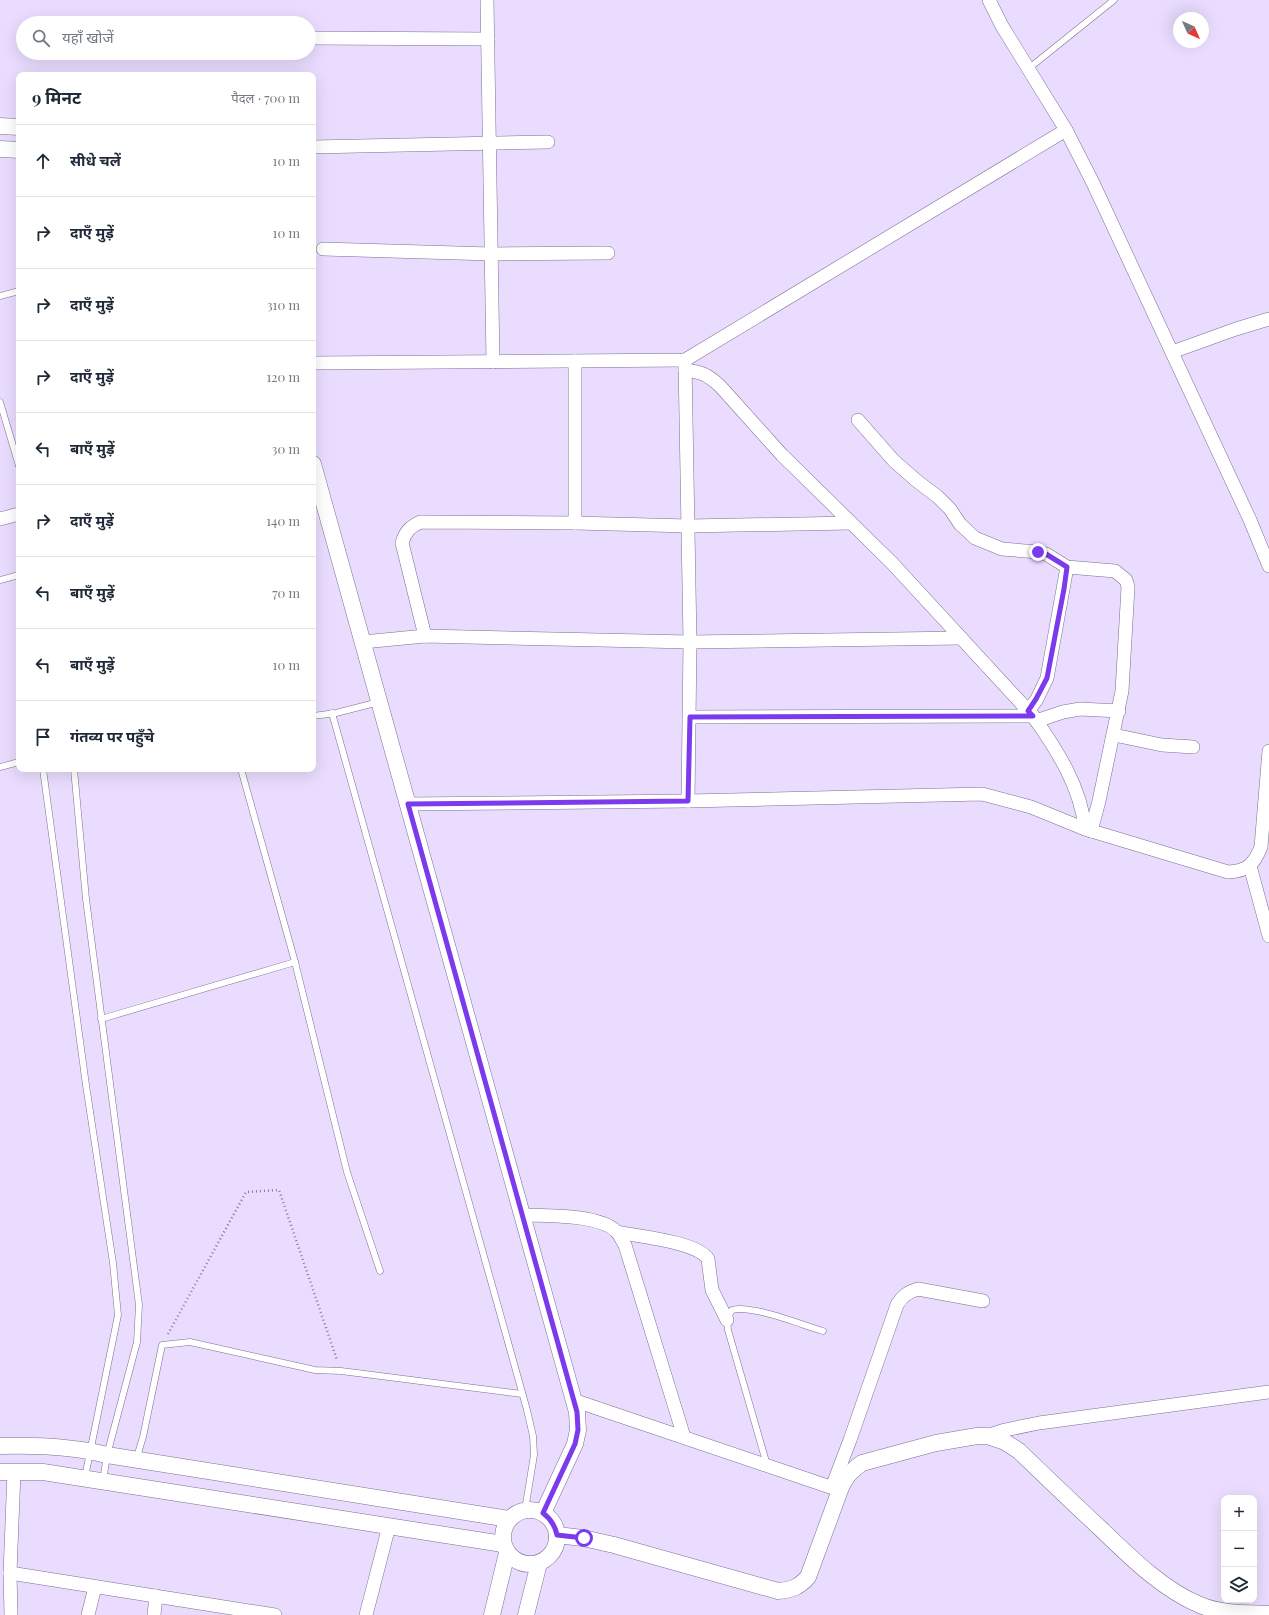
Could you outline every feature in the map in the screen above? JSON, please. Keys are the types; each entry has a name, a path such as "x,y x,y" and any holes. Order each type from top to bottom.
{"street":[{"path":"487,0 493,362"},
{"path":"989,0 1002,26 1066,130 1093,183 1266,548 1269,566"},
{"path":"316,38 488,39"},
{"path":"0,126 16,127"},
{"path":"685,365 1066,130"},
{"path":"316,147 548,142"},
{"path":"0,149 16,150"},
{"path":"323,249 491,254 608,253"},
{"path":"1172,352 1269,319"},
{"path":"575,361 575,523"},
{"path":"316,363 575,361 685,365 710,377 720,386 782,455 892,564 1032,716 1071,776 1080,799 1088,830"},
{"path":"685,365 690,642 688,801"},
{"path":"858,420 894,461 938,497 950,509 960,524 975,538 1002,549 1046,554 1067,567 1115,571 1126,580 1128,587 1122,691 1119,711 1114,735 1088,830"},
{"path":"316,475 577,1412 578,1430 575,1444 543,1513"},
{"path":"0,519 16,515"},
{"path":"425,636 402,543 404,535 411,526 420,522 575,523 689,526 851,523"},
{"path":"1032,716 1047,678 1067,567"},
{"path":"363,642 425,636 690,642 961,638"},
{"path":"690,717 1032,716 1080,709 1119,711"},
{"path":"1114,735 1162,745 1193,747"},
{"path":"408,804 688,801 982,794 1030,807 1088,830 1228,872 1238,872 1250,866 1265,848 1269,751"},
{"path":"1250,866 1269,936"},
{"path":"522,1214 587,1219 605,1224 617,1232 677,1243 706,1254 712,1290 727,1320"},
{"path":"617,1232 625,1245 684,1438"},
{"path":"557,1535 584,1538 614,1545 778,1591 790,1590 800,1585 808,1577 850,1440 896,1305 900,1298 908,1292 918,1289 983,1301"},
{"path":"836,1489 845,1478 862,1463 936,1443 963,1438 987,1436 1005,1430 1040,1423 1269,1392"},
{"path":"573,1400 836,1489"},
{"path":"987,1436 1005,1442 1019,1451 1122,1549 1157,1578 1181,1595 1200,1606 1222,1611 1269,1614"},
{"path":"0,1446 47,1445 90,1450 107,1455 136,1460 509,1520"},
{"path":"11,1615 7,1578 7,1472 43,1472 389,1526 505,1548 514,1559 521,1563 530,1564 539,1563 546,1558 553,1552 556,1544 557,1535 555,1526 550,1518 543,1513 534,1510 525,1510 516,1513 504,1527 503,1536 505,1548 492,1615"},
{"path":"366,1615 389,1526"},
{"path":"526,1615 539,1563"},
{"path":"7,1578 95,1587 275,1615"},
{"path":"88,1615 95,1587"},
{"path":"154,1615 156,1596"}],"lane":[{"path":"1028,69 1114,0"},
{"path":"0,296 16,292"},
{"path":"0,402 16,456"},
{"path":"0,580 16,576"},
{"path":"316,716 379,702"},
{"path":"332,713 533,1436 534,1455 525,1510"},
{"path":"0,767 16,763"},
{"path":"43,772 86,1085 113,1263 118,1316 84,1479"},
{"path":"74,772 86,899 139,1305 137,1342 107,1455 103,1481"},
{"path":"242,772 295,962 347,1172 380,1271"},
{"path":"101,1019 295,962"},
{"path":"767,1465 728,1330 727,1320 732,1310 738,1308 752,1310 823,1331"},
{"path":"136,1460 143,1437 162,1345 190,1342 315,1370 341,1371 522,1394"}],"path":[{"path":"162,1345 246,1192 279,1190 341,1371"}],"route":[{"path":"584,1538 557,1535 555,1526 550,1518 543,1513 575,1444 578,1430 577,1412 408,804 688,801 690,717 1033,716 1028,711 1047,678 1067,567 1046,554 1038,552"}]}
